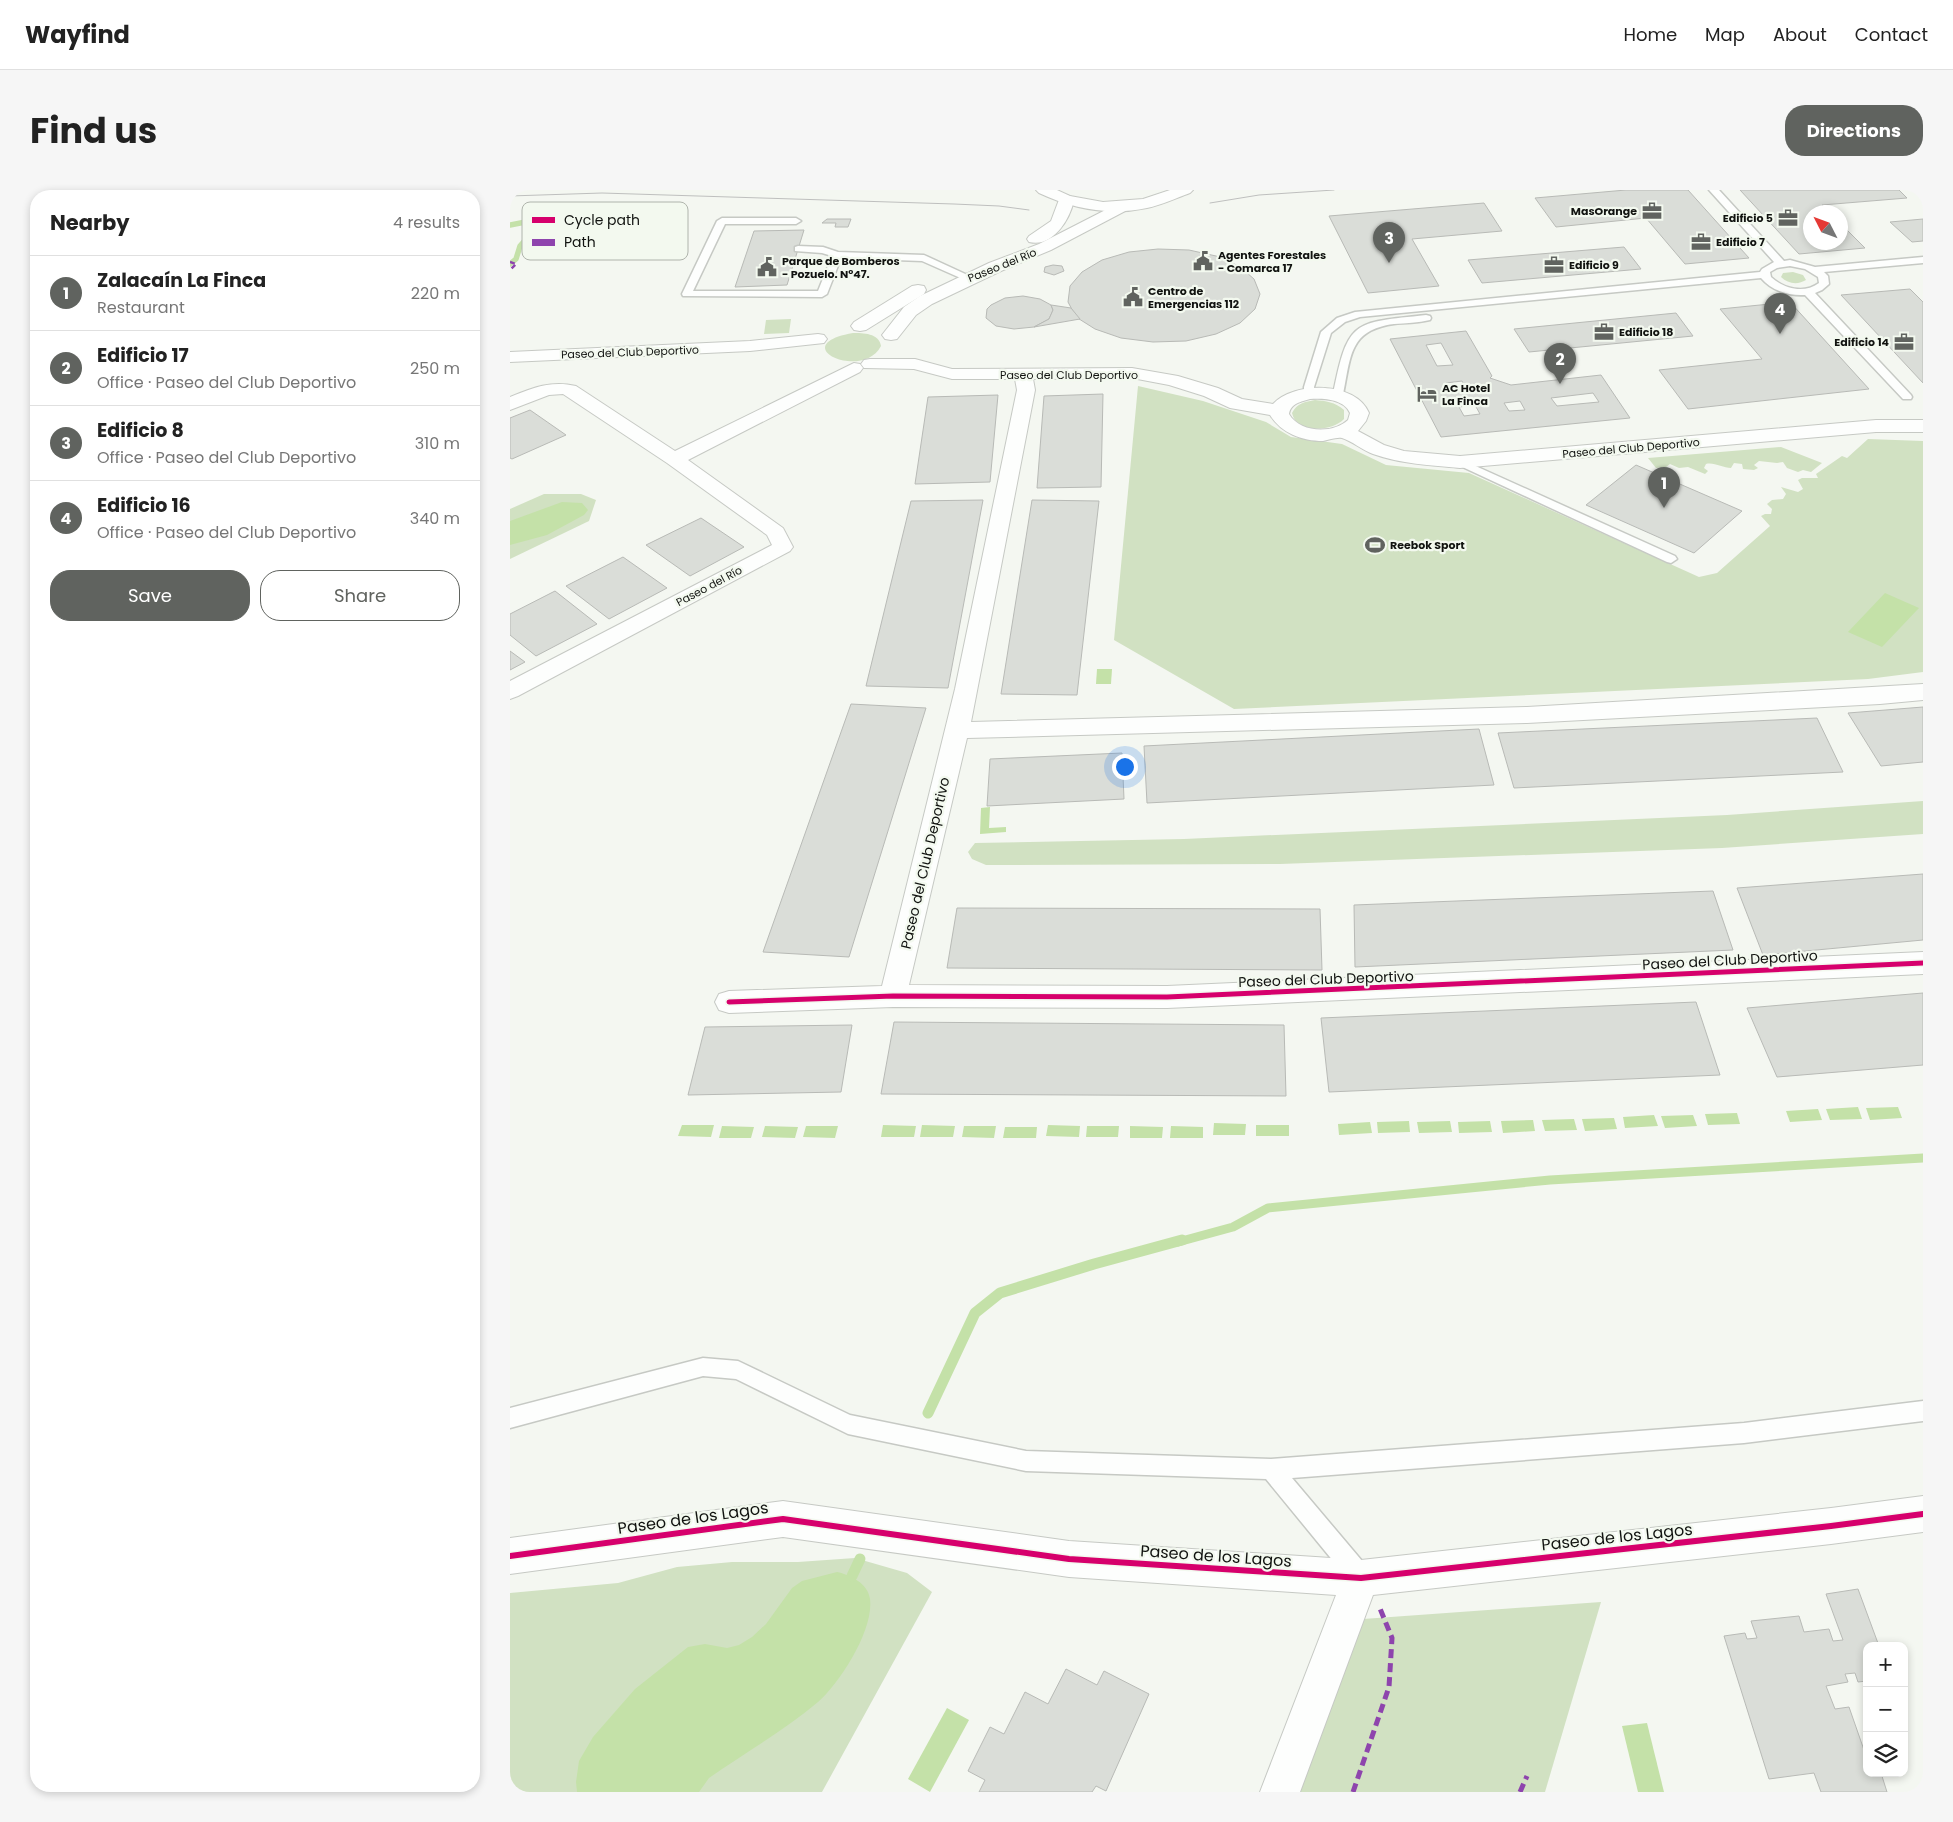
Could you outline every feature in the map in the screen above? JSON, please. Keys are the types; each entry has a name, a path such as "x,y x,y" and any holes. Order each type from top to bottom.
{"main road":[{"path":"1046,190 1066,200 1103,207 1123,206 1164,198 1182,190"},
{"name":"Paseo del Río","path":"862,366 886,356 892,341 910,311 962,275 1053,229 1063,217 1066,200"},
{"name":"Paseo del Río","path":"860,326 919,289 1045,247 1123,206"},
{"path":"860,326 883,330 892,341"},
{"name":"Paseo del Club Deportivo","path":"510,357 750,346 830,333 860,326"},
{"path":"800,396 820,379 818,361 812,353 812,346 830,333"},
{"name":"Paseo del Club Deportivo","path":"892,341 915,364"},
{"name":"Paseo del Club Deportivo","path":"750,346 786,350 818,361 862,366 915,364 952,374 1024,380 1132,373 1172,380 1211,392 1237,404 1279,411"},
{"path":"674,459 862,366"},
{"name":"Paseo del Club Deportivo","path":"893,996 957,730 1024,380"},
{"name":"Paseo del Río","path":"510,404 543,390 559,386 569,390 674,459 776,532 783,547 510,691"},
{"path":"1309,393 1338,396 1356,406 1359,413 1358,420 1344,432 1318,436 1294,430 1285,425 1280,418 1279,411 1282,405 1289,399 1309,393"},
{"name":"Paseo del Club Deportivo","path":"1344,432 1377,449 1402,457 1460,462 1876,426 1923,426"},
{"path":"957,730 1527,715 1870,697 1923,692"},
{"name":"Paseo del Club Deportivo","path":"729,1002 893,996 1167,997 1923,963"},
{"name":"Paseo de los Lagos","path":"510,1556 783,1519 1068,1559 1361,1578 1831,1526 1923,1514"},
{"path":"1280,1792 1361,1578"}],"lane":[{"path":"1714,190 1781,264"},
{"path":"796,221 722,221 688,294 822,294 837,255"},
{"path":"798,249 823,250 837,255 924,258 962,275"},
{"path":"1764,275 1768,268 1781,264 1799,264 1816,270 1923,260"},
{"path":"1816,270 1824,280"},
{"path":"1824,280 1923,270"},
{"path":"1764,275 1773,285"},
{"path":"1309,393 1312,374 1326,332 1341,320 1359,314 1764,275"},
{"path":"1338,396 1353,339 1360,331 1374,324 1773,285 1789,290 1807,291 1820,287 1824,280"},
{"path":"1807,291 1906,397"},
{"path":"1460,462 1671,559"},
{"path":"510,1418 703,1367 738,1370 848,1424 1026,1461 1271,1468 1744,1433 1923,1410"},
{"path":"1271,1468 1361,1578"}],"shaded area":[{"path":"1793,272 1803,275 1806,280 1800,283 1793,283 1781,277 1783,273"},
{"path":"791,319 789,333 764,334 766,320"},
{"path":"853,333 874,336 881,346 872,356 859,361 846,361 834,358 827,352 826,345 834,338"},
{"name":"Reebok Sport","path":"1138,386 1203,401 1266,422 1291,437 1342,444 1386,465 1469,473 1699,577 1717,573 1770,526 1761,516 1771,514 1772,509 1767,504 1772,500 1783,499 1786,494 1781,487 1798,492 1803,489 1798,480 1802,478 1818,478 1816,474 1842,456 1847,458 1868,439 1923,441 1923,672 1868,679 1234,709 1114,640"},
{"path":"1315,400 1330,402 1341,407 1344,410 1344,419 1323,428 1307,428 1300,425 1292,413 1296,407"},
{"path":"1781,447 1822,463 1811,472 1803,470 1798,472 1787,468 1783,462 1759,461 1754,465 1758,468 1754,470 1743,469 1742,464 1734,463 1731,468 1706,464 1704,468 1708,471 1705,474 1688,467 1679,468 1670,464 1666,467 1656,468 1648,458"},
{"path":"544,494 581,494 596,500 589,521 510,559 510,509"},
{"path":"562,502 582,503 588,510 584,515 547,535 510,545 510,521"},
{"path":"1885,593 1919,608 1882,647 1848,632"},
{"path":"1097,669 1112,669 1111,684 1096,684"},
{"path":"1923,801 1923,834 1722,848 1280,864 986,865 972,859 968,852 975,843 1184,839 1727,815"},
{"path":"990,807 989,828 1006,827 1006,832 980,834 981,808"},
{"path":"1858,1107 1862,1119 1830,1120 1826,1109"},
{"path":"1898,1107 1902,1118 1870,1120 1866,1108"},
{"path":"1818,1109 1822,1120 1790,1122 1786,1111"},
{"path":"1737,1113 1740,1124 1708,1125 1705,1114"},
{"path":"1654,1115 1658,1126 1625,1128 1623,1117"},
{"path":"1693,1115 1697,1126 1665,1128 1661,1116"},
{"path":"1614,1118 1617,1129 1585,1131 1582,1119"},
{"path":"1574,1119 1577,1130 1545,1131 1542,1120"},
{"path":"1533,1120 1535,1131 1503,1133 1501,1121"},
{"path":"1409,1121 1410,1132 1378,1133 1377,1122"},
{"path":"1450,1121 1452,1132 1419,1133 1417,1122"},
{"path":"1490,1121 1492,1132 1459,1133 1458,1122"},
{"path":"1370,1122 1372,1133 1339,1135 1338,1124"},
{"path":"1214,1123 1246,1124 1245,1135 1213,1135"},
{"path":"682,1125 714,1125 711,1137 678,1136"},
{"path":"883,1125 916,1126 914,1137 881,1137"},
{"path":"922,1125 955,1126 953,1137 920,1137"},
{"path":"1048,1125 1080,1126 1079,1137 1046,1136"},
{"path":"1256,1125 1289,1125 1289,1136 1256,1136"},
{"path":"722,1126 754,1127 751,1138 719,1138"},
{"path":"765,1126 798,1127 795,1138 762,1137"},
{"path":"806,1126 838,1126 835,1138 803,1137"},
{"path":"964,1126 996,1126 994,1138 962,1137"},
{"path":"1087,1126 1119,1126 1118,1137 1086,1137"},
{"path":"1130,1126 1163,1127 1162,1138 1130,1138"},
{"path":"1171,1126 1203,1127 1203,1138 1170,1138"},
{"path":"1005,1127 1037,1127 1036,1138 1003,1138"},
{"path":"855,1558 907,1573 932,1592 822,1792 510,1792 510,1593 618,1583 677,1567 732,1562 798,1562"},
{"path":"837,1572 853,1578 866,1588 869,1593 870,1611 861,1640 846,1669 818,1702 779,1732 709,1778 699,1792 577,1792 576,1782 579,1761 593,1737 635,1689 688,1647 705,1644 727,1648 739,1645 752,1637 766,1624 792,1588 802,1581"},
{"path":"1601,1602 1545,1792 1295,1792 1363,1619"},
{"path":"947,1708 969,1720 930,1792 908,1779"},
{"path":"1647,1723 1664,1792 1638,1792 1622,1726"}],"building":[{"name":"Edificio 7","path":"1626,190 1688,190 1749,258 1685,264 1646,218 1556,227 1535,198"},
{"name":"Edificio 5","path":"1740,190 1899,190 1907,198 1803,205 1803,250 1843,250 1799,254"},
{"path":"1484,203 1502,231 1412,239 1439,286 1368,293 1329,216"},
{"path":"827,219 851,219 848,227 835,227 836,223 822,223"},
{"path":"1923,219 1923,241 1912,242 1890,222"},
{"name":"Parque de Bomberos - Pozuelo. Nº47.","path":"804,230 787,285 735,287 754,231"},
{"name":"Edificio 5","path":"1848,231 1865,248 1848,250"},
{"name":"Edificio 9","path":"1624,247 1641,269 1482,283 1468,260"},
{"name":"Centro de Emergencias 112","path":"1158,249 1189,250 1216,256 1239,266 1254,279 1260,294 1255,309 1240,323 1216,334 1186,341 1153,342 1121,338 1095,329 1076,317 1068,302 1070,286 1082,272 1102,260 1129,252"},
{"path":"1053,265 1062,266 1064,271 1054,275 1044,272 1045,267"},
{"name":"Edificio 14","path":"1910,289 1923,302 1923,383 1841,295"},
{"path":"1023,296 1040,299 1051,305 1053,310 1049,319 1034,327 1014,329 996,326 986,318 987,309 991,305 1005,298"},
{"path":"1790,302 1869,389 1688,409 1659,370 1762,359 1720,309"},
{"path":"1051,305 1071,308 1080,319 1034,327 1049,319 1053,310"},
{"name":"Edificio 18","path":"1676,313 1693,336 1529,352 1514,329"},
{"path":"1466,331 1492,376 1490,378 1511,385 1601,375 1630,418 1441,437 1390,339","holes":["1441,343 1453,365 1437,366 1426,345","1462,381 1467,390 1451,391 1446,383","1593,393 1599,402 1557,406 1551,398","1520,401 1525,410 1509,411 1504,403","1475,405 1480,414 1464,416 1459,407"]},
{"path":"1103,394 1101,487 1037,488 1044,396"},
{"path":"998,395 990,482 915,484 928,397"},
{"path":"530,410 566,435 512,459 510,458 510,418"},
{"path":"1636,465 1742,511 1694,553 1586,505"},
{"path":"983,500 948,688 866,686 911,501"},
{"path":"1032,500 1099,501 1077,695 1001,694"},
{"path":"701,518 744,547 690,576 646,545"},
{"path":"623,557 667,588 609,619 566,586"},
{"path":"555,591 597,624 536,656 510,635 510,614"},
{"path":"510,651 525,662 510,670"},
{"path":"851,704 926,708 849,957 763,952"},
{"path":"1923,707 1923,762 1881,766 1848,713"},
{"path":"1817,718 1843,772 1514,788 1498,733"},
{"path":"1479,729 1494,785 1147,803 1144,746"},
{"path":"1122,753 1124,799 987,806 990,759"},
{"path":"1923,874 1923,940 1763,955 1737,888"},
{"path":"1713,891 1733,950 1355,967 1354,905"},
{"path":"957,908 1320,909 1322,970 947,968"},
{"path":"1923,993 1923,1065 1777,1077 1747,1008"},
{"path":"1696,1002 1720,1075 1329,1092 1321,1018"},
{"path":"894,1022 1284,1025 1286,1096 881,1094"},
{"path":"852,1025 841,1092 688,1095 705,1027"},
{"path":"1858,1589 1878,1642 1863,1642 1863,1681 1858,1682 1855,1673 1845,1674 1848,1682 1826,1686 1835,1709 1849,1707 1863,1747 1863,1777 1882,1777 1887,1792 1821,1792 1814,1773 1769,1779 1724,1636 1745,1633 1747,1639 1757,1638 1751,1621 1799,1616 1804,1632 1829,1629 1833,1641 1843,1640 1826,1594"},
{"path":"1066,1669 1097,1685 1104,1671 1149,1694 1106,1791 1096,1786 1092,1792 979,1792 985,1780 968,1771 990,1727 1004,1734 1025,1692 1048,1704"}],"waterway":[{"path":"510,225 522,223"},
{"path":"510,264 516,259 522,244"},
{"path":"1178,1242 1233,1227 1268,1208 1550,1180 1923,1158"},
{"path":"928,1413 975,1313 1000,1293 1094,1264 1182,1240"},
{"path":"852,1576 860,1559"}],"tram line":[{"path":"1210,203 1259,195 1334,190"},
{"path":"510,196 602,193 954,204 999,206 1029,210"}],"marked path":[{"path":"510,262 516,264 510,270"},
{"path":"1353,1792 1389,1687 1392,1638 1379,1606"},
{"path":"1520,1792 1527,1776"}],"cycle path":[{"path":"729,1002 893,996 1167,997 1923,963"},
{"path":"510,1556 783,1519 1069,1559 1361,1578 1831,1526 1923,1514"}],"place":[{"name":"MasOrange","path":"1652,211"},
{"name":"Edificio 5","path":"1788,218"},
{"name":"Edificio 7","path":"1701,242"},
{"name":"Agentes Forestales - Comarca 17","path":"1203,261"},
{"name":"Edificio 8","path":"1389,263"},
{"name":"Edificio 9","path":"1554,265"},
{"name":"Parque de Bomberos - Pozuelo. Nº47.","path":"767,267"},
{"name":"Centro de Emergencias 112","path":"1133,297"},
{"name":"Edificio 18","path":"1604,332"},
{"name":"Edificio 16","path":"1780,334"},
{"name":"Edificio 14","path":"1904,342"},
{"name":"Edificio 17","path":"1560,384"},
{"name":"AC Hotel La Finca","path":"1427,394"},
{"name":"Zalacaín La Finca","path":"1664,508"},
{"name":"Reebok Sport","path":"1375,545"}]}
